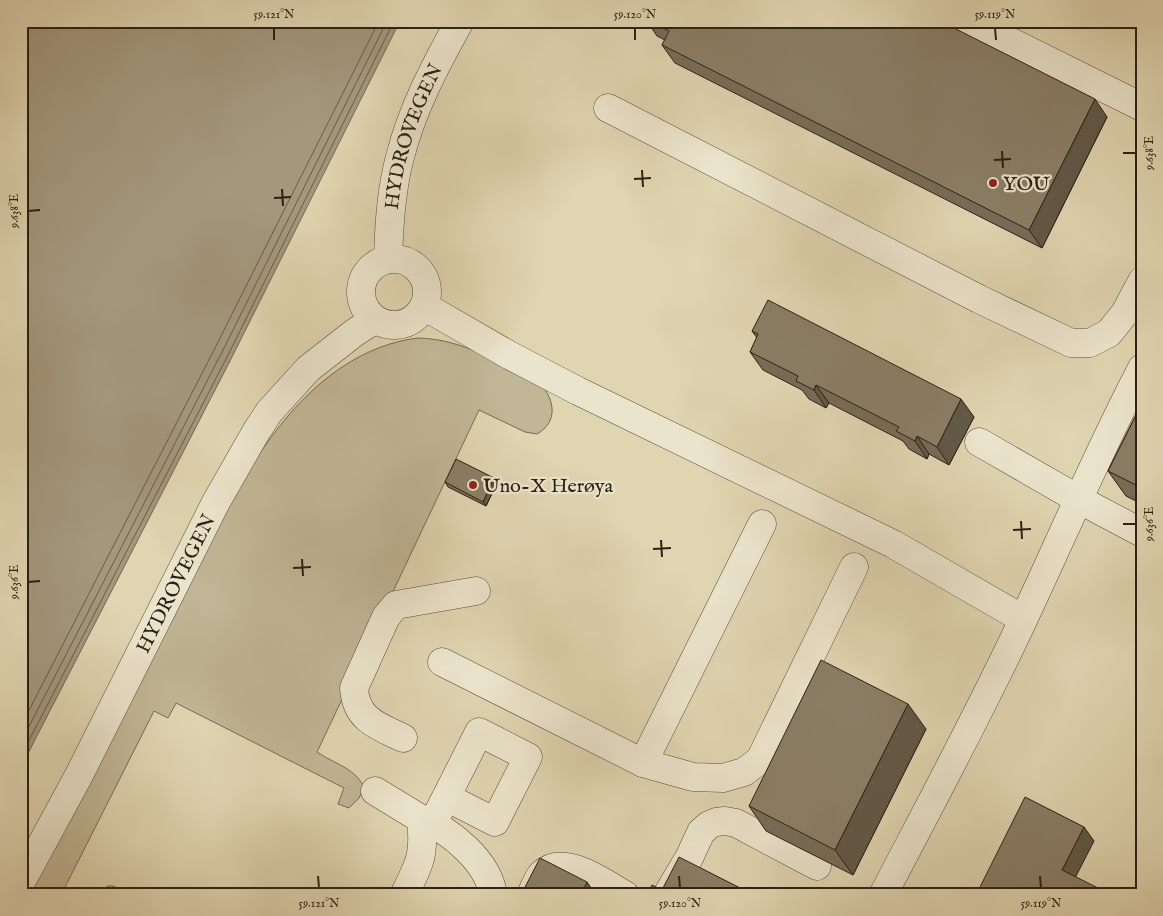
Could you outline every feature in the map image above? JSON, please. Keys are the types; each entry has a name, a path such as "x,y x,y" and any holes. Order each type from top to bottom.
{"street":[{"name":"HYDROVEGEN","path":"388,259 392,194 400,156 414,115 437,63 460,21"},
{"path":"969,21 1142,107"},
{"path":"608,108 979,299 1071,343 1090,344 1109,333 1125,313 1142,281"},
{"path":"388,259 400,259 411,264 420,272 426,283 427,295 424,306 419,315 402,325 393,326 374,320 365,310 360,298 361,285 366,272 376,264 388,259"},
{"path":"424,306 509,355 578,391 893,544 1023,619"},
{"name":"HYDROVEGEN","path":"21,882 78,777 216,502 256,432 269,412 308,369 374,320"},
{"path":"883,895 1023,619 1078,499 1142,368"},
{"path":"978,442 1142,533"},
{"path":"643,763 762,524"},
{"path":"442,662 643,763 693,777 723,778 744,772 760,760 854,566"},
{"path":"403,738 373,724 361,713 355,700 354,688 386,617 396,605 476,591"},
{"path":"375,791 453,837 474,859 489,879 493,895"},
{"path":"404,895 421,858 427,821 446,797"},
{"path":"667,895 689,858 701,832 708,825 716,822 736,823 817,866"},
{"path":"531,895 542,874 560,866 574,867 625,895"}],"shaded area":[{"path":"418,338 435,339 467,348 541,384 549,397 552,411 548,424 537,434 525,432 479,410 317,752 344,767 361,781 364,788 359,798 349,808 338,804 344,788 176,703 168,718 154,711 61,895 27,895 104,751 227,508 255,460 288,416 315,388 330,376 363,355 380,347"},
{"path":"107,886 120,889 117,895 101,895"}],"water":[{"path":"21,21 400,21 232,357 21,767"}],"building":[{"name":"YOU","path":"650,21 940,21 1095,99 1029,230 662,45 669,31"},
{"path":"768,300 961,399 937,447 917,436 915,441 896,431 899,427 816,385 814,390 796,381 798,376 750,352 758,334 752,331"},
{"path":"1142,403 1142,488 1108,471"},
{"path":"456,459 494,478 483,502 445,482"},
{"path":"821,660 908,704 835,850 749,806"},
{"path":"1025,797 1084,827 1062,870 1106,892 1105,895 976,895"},
{"path":"679,857 754,895 647,895 652,885 662,890"},
{"path":"540,858 587,882 581,895 521,895"}],"place":[{"name":"YOU","path":"993,183"},
{"name":"Uno-X Herøya","path":"473,485"}]}
